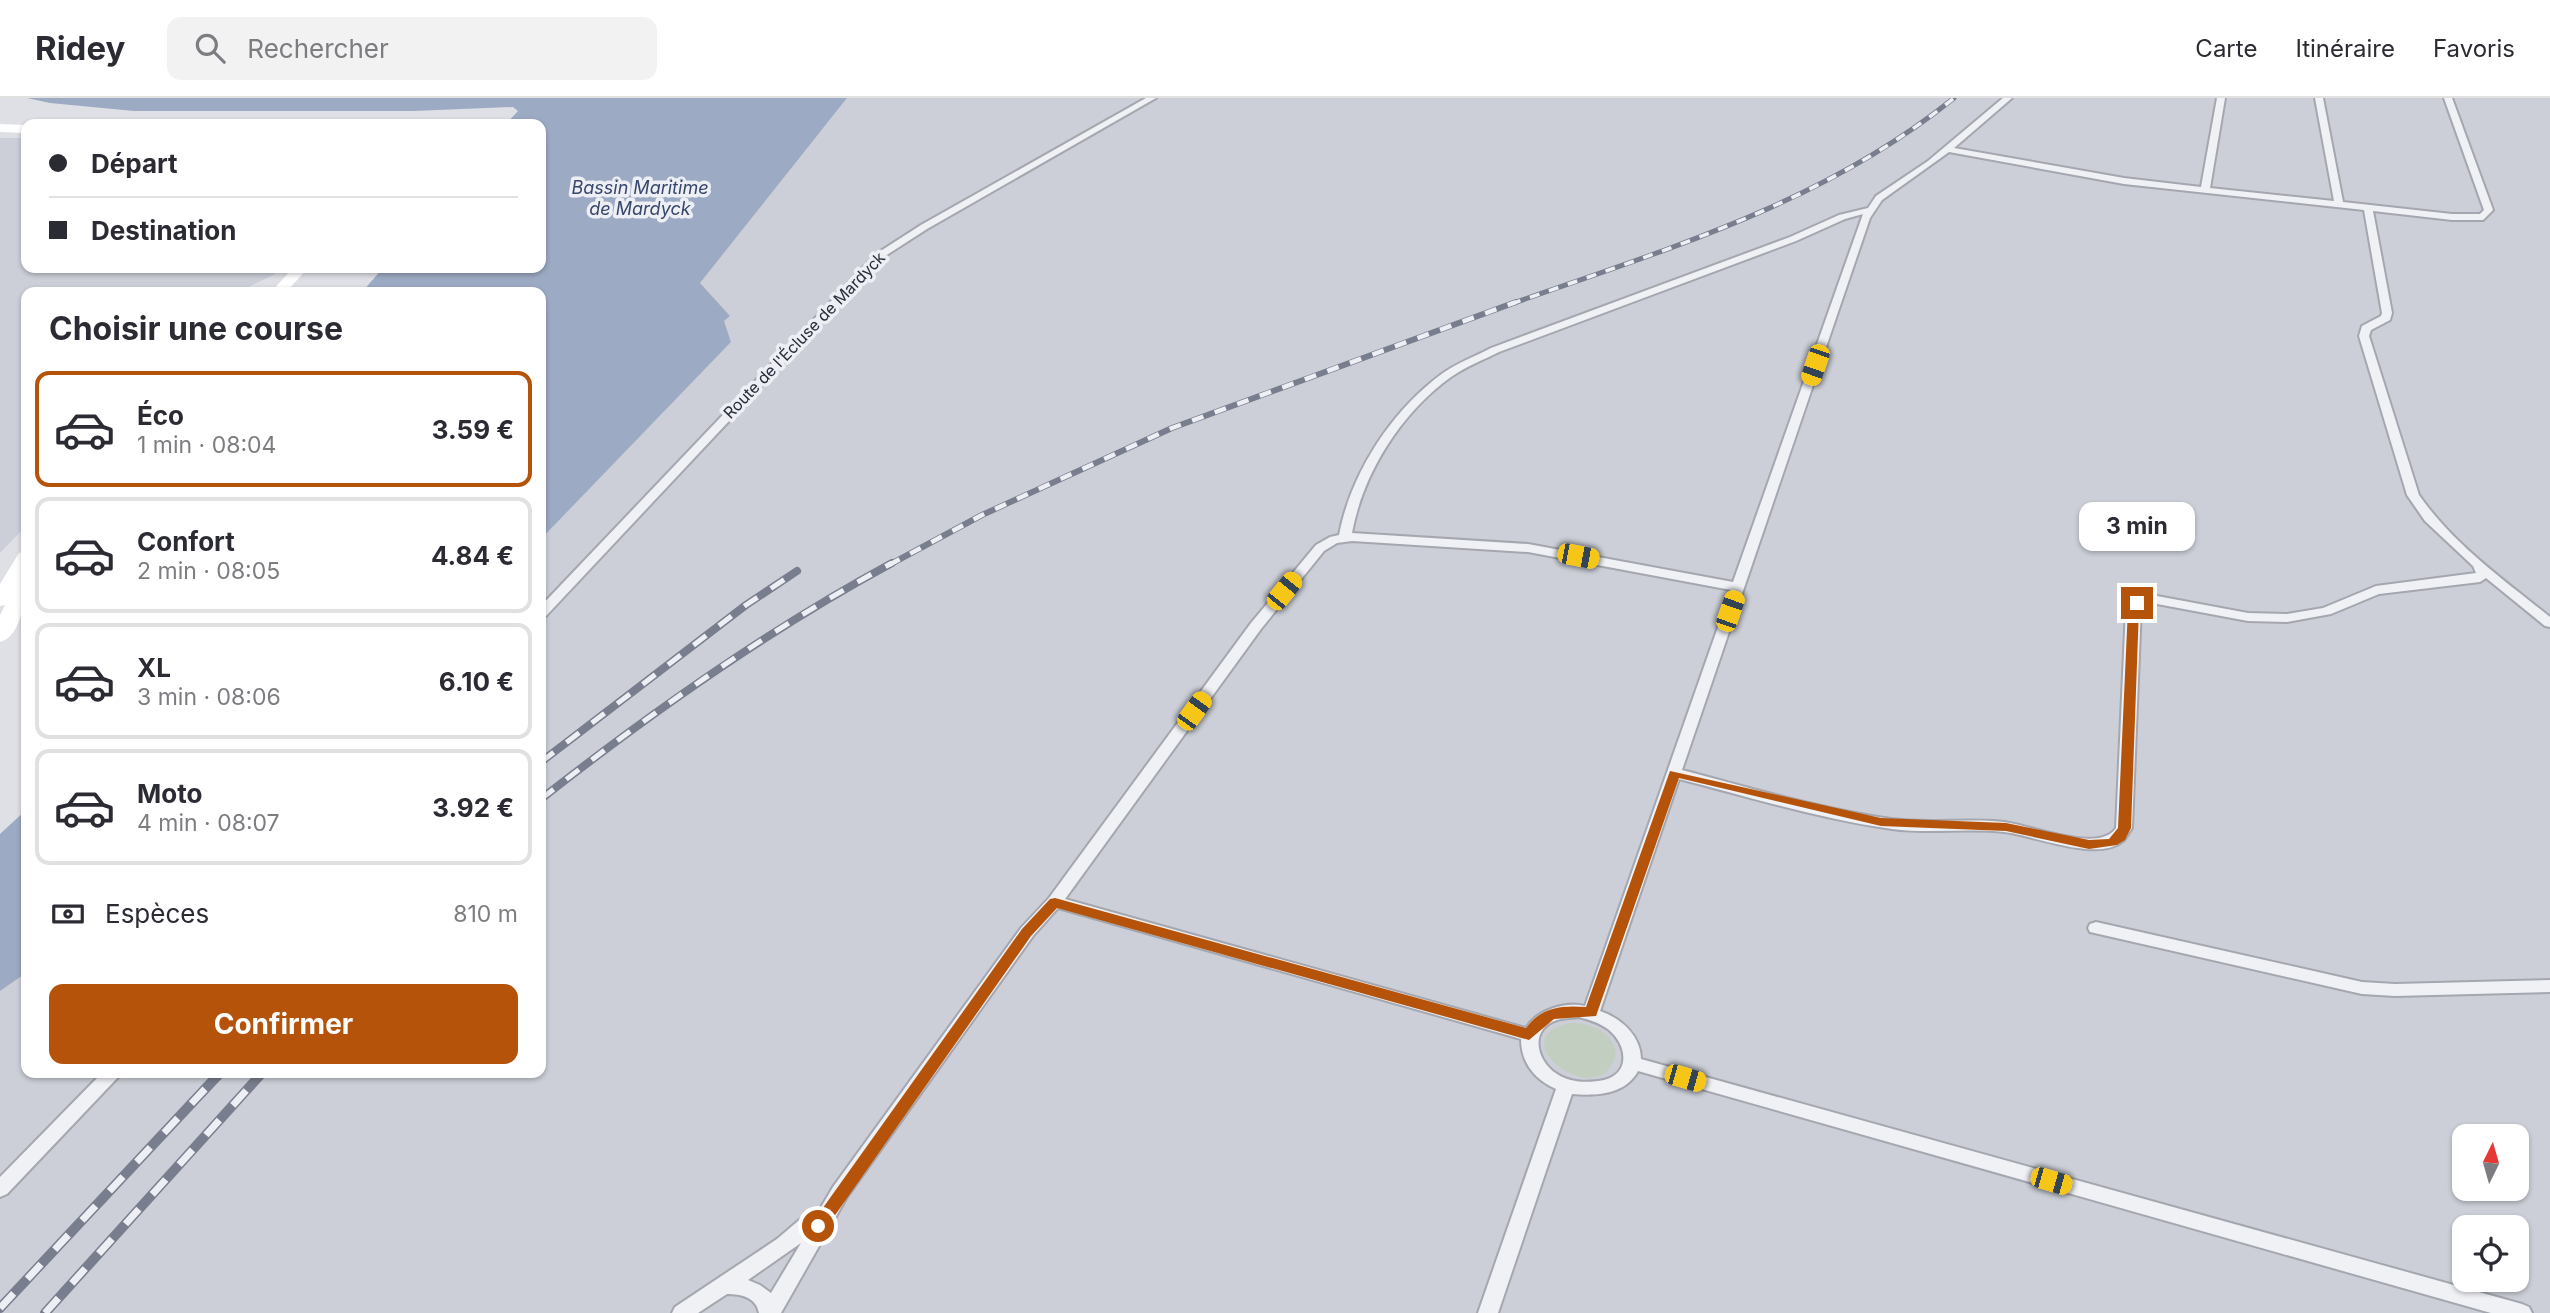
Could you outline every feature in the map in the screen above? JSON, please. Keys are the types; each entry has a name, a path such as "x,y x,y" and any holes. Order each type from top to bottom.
{"main road":[{"path":"0,130 21,130"},
{"path":"283,287 296,273"},
{"path":"294,287 307,273"},
{"path":"0,600 21,565"},
{"path":"0,636 21,590"}],"street":[{"name":"Route de l'Écluse de Mardyck","path":"546,608 879,256 924,227 1152,98"},
{"path":"1591,1013 1869,210 1879,198 1947,149 2008,98"},
{"path":"2205,190 2221,98"},
{"path":"2319,98 2339,203"},
{"path":"1947,149 2097,177 2460,218 2488,215 2448,98"},
{"path":"2368,207 2387,316 2366,328 2364,336 2405,477 2424,513 2482,569 2550,624"},
{"path":"1345,537 1350,510 1371,462 1415,401 1448,374 1495,350 1793,239 1842,217 1869,210"},
{"path":"769,1313 840,1192 1027,932 1055,902 1256,626 1320,548 1329,541 1345,537 1528,548 1737,587"},
{"path":"1675,774 1881,822 2006,827 2089,844 2106,844 2117,840 2124,828 2133,608 2137,603 2157,600 2257,618 2297,617 2326,611 2376,590 2476,580 2482,576 2482,569"},
{"path":"1055,902 1529,1034"},
{"path":"2096,928 2362,988 2403,990 2550,986"},
{"path":"1567,1011 1591,1013 1613,1022 1625,1033 1632,1045 1632,1063 1625,1076 1605,1087 1586,1090 1566,1086 1535,1067 1527,1048 1529,1034 1537,1023 1550,1014 1567,1011"},
{"path":"1632,1063 2522,1313"},
{"path":"0,1189 108,1078"},
{"path":"1488,1313 1566,1086"},
{"path":"682,1313 795,1236 840,1192"},
{"path":"724,1285 741,1287 762,1296 768,1304 769,1313"}],"shaded area":[{"path":"847,98 2550,98 2550,1313 0,1313 0,991 21,976 21,1078 546,1078 546,534 731,342 723,321 730,316 699,284"},
{"path":"0,138 21,138 21,273 275,273 248,287 21,287 21,531 0,553"}],"green space":[{"path":"1571,1023 1594,1027 1611,1040 1616,1055 1606,1072 1592,1078 1575,1075 1559,1067 1548,1055 1544,1042 1551,1031"}],"water":[{"name":"Bassin Maritime de Mardyck","path":"27,98 847,98 700,283 730,316 724,321 731,342 546,534 546,287 366,287 379,273 546,273 546,119 511,119 518,111 513,107 413,111 134,111 50,103"},
{"path":"21,815 21,976 0,991 0,834"}],"railway":[{"path":"1511,304 1685,242 1798,195 1852,167 1904,135 1954,98"},
{"path":"889,565 982,515 1172,428 1516,302"},
{"path":"546,795 625,735 756,644 892,563"},
{"path":"546,758 746,605 797,571"},
{"path":"0,1308 215,1078"},
{"path":"45,1313 257,1078"}],"route":[{"path":"818,1226 1027,932 1055,902 1529,1034 1537,1023 1550,1014 1567,1011 1591,1013 1675,774 1881,822 2006,827 2098,845 2117,840 2124,828 2133,608 2137,603"}]}
